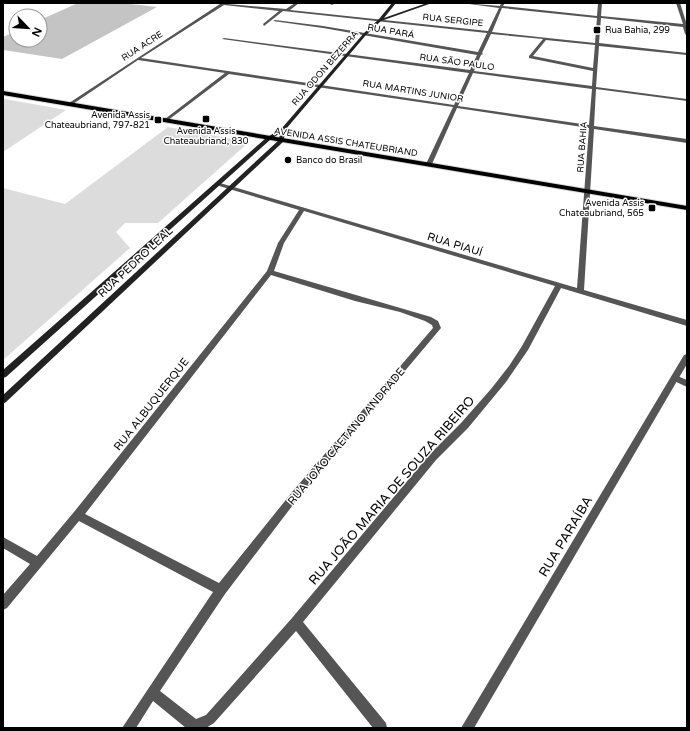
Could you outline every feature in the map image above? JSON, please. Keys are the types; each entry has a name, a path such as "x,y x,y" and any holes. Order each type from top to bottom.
{"main road":[{"name":"RUA ODON BEZERRA","path":"268,139 284,129 365,34 380,20 394,3"},
{"path":"380,20 390,18 430,3"},
{"name":"AVENIDA ASSIS CHATEUBRIAND","path":"3,93 68,105 167,120 268,139 429,164 687,208"},
{"name":"RUA ODON BEZERRA","path":"281,141 284,129"},
{"name":"RUA PEDRO LEAL","path":"3,375 268,139"},
{"name":"RUA PEDRO LEAL","path":"3,400 281,141"}],"street":[{"name":"RUA SERGIPE","path":"218,3 687,54"},
{"name":"RUA ACRE","path":"68,105 136,59 224,3"},
{"path":"264,25 297,3"},
{"path":"464,3 502,5 686,25"},
{"name":"RUA BAHIA","path":"580,292 600,3"},
{"path":"678,3 686,25 687,34"},
{"path":"429,164 481,54 502,5"},
{"name":"RUA PARÁ","path":"274,21 365,34 481,54"},
{"name":"RUA SÃO PAULO","path":"224,39 594,89 687,100"},
{"path":"545,39 530,57 595,70"},
{"name":"RUA MARTINS JUNIOR","path":"136,59 321,85 687,141"},
{"path":"167,120 229,72"},
{"name":"RUA PIAUÍ","path":"218,184 687,323"},
{"name":"RUA ALBUQUERQUE","path":"3,604 78,515 270,272 281,243 302,209"},
{"name":"RUA JOÃO CAETANO ANDRADE","path":"128,728 221,590 296,494 437,328 437,325 433,321 408,312 270,272"},
{"name":"RUA JOÃO MARIA DE SOUZA RIBEIRO","path":"152,692 191,724 196,726 210,719 296,622 433,457 454,438 511,369 528,343 559,286"},
{"name":"RUA PARAÍBA","path":"467,728 675,378 684,369 687,357"},
{"path":"675,378 687,384"},
{"path":"78,515 221,590"},
{"path":"3,542 37,562"},
{"path":"296,622 381,728"}],"shaded area":[{"path":"5,99 66,110 3,152 3,100"},
{"path":"168,127 249,142 158,223 125,223 116,232 130,248 3,360 3,188 65,204"}],"building":[{"path":"78,3 122,3 157,7 62,59 3,50 3,37 8,35 8,48 48,48 48,16"}],"place":[{"name":"Rua Bahia, 299","path":"597,30"},
{"name":"Avenida Assis Chateaubriand, 830","path":"206,119"},
{"name":"Avenida Assis Chateaubriand, 797-821","path":"158,120"},
{"name":"Banco do Brasil","path":"288,160"},
{"name":"Avenida Assis Chateaubriand, 565","path":"652,208"}]}
